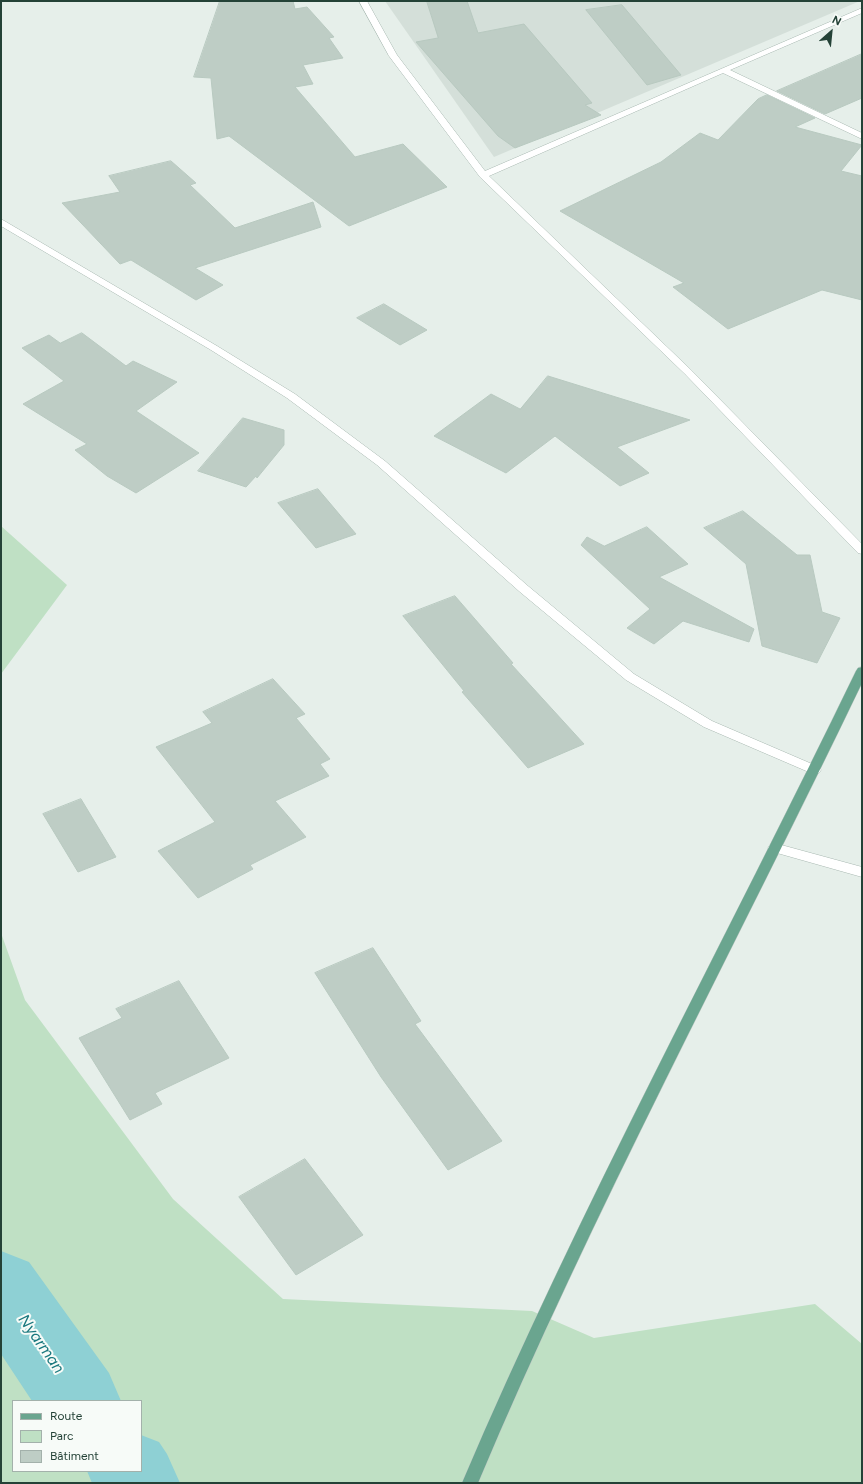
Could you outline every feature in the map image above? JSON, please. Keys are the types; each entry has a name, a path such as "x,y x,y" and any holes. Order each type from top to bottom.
{"main road":[{"path":"470,1483 540,1323 658,1080 774,848 815,770 862,671"}],"street":[{"path":"363,1 393,56 483,175 581,271 688,372 862,550"},
{"path":"483,175 862,10"},
{"path":"723,70 862,136"},
{"path":"1,222 200,340 291,396 381,463 524,589 630,677 708,724 815,770"},
{"path":"774,848 862,872"}],"shaded area":[{"path":"385,1 860,1 494,157"}],"green space":[{"path":"1,526 67,585 1,674"},
{"path":"1,933 25,1000 173,1199 283,1299 532,1311 594,1338 815,1304 862,1344 862,1483 1,1483"}],"building":[{"path":"220,1 293,1 295,9 307,7 334,37 329,38 343,58 303,65 313,84 295,87 355,157 403,144 447,187 349,226 229,136 217,139 211,78 194,77"},
{"path":"427,1 467,1 478,33 524,24 592,103 585,105 601,115 515,148 498,136 416,42 438,38"},
{"path":"622,5 681,75 647,85 586,10"},
{"path":"862,54 862,98 825,114 777,91"},
{"path":"767,95 815,118 795,127 862,145 841,171 862,176 862,300 822,290 728,329 673,287 684,283 560,211 661,162 700,133 718,140 758,99"},
{"path":"171,161 196,183 190,185 235,228 313,202 321,227 195,268 223,285 196,300 131,260 120,264 62,203 120,192 109,176"},
{"path":"384,304 427,330 400,345 357,318"},
{"path":"82,333 126,366 133,361 177,382 136,411 199,453 136,493 107,476 75,450 87,444 23,404 64,381 22,348 49,335 60,343"},
{"path":"548,376 690,420 617,447 649,473 620,486 555,436 506,473 434,436 491,394 520,409"},
{"path":"243,418 284,430 284,445 257,478 256,476 246,487 198,471"},
{"path":"318,489 356,534 316,548 278,503"},
{"path":"743,511 797,555 810,555 822,612 840,618 817,663 762,646 746,564 704,528"},
{"path":"647,527 688,564 659,577 754,629 749,642 683,621 654,644 627,628 650,609 581,545 587,537 604,546"},
{"path":"455,596 513,663 511,664 584,744 528,768 462,692 464,691 403,616"},
{"path":"273,679 305,714 296,718 330,759 320,764 329,776 275,801 306,837 250,865 253,869 198,898 158,851 215,822 156,747 212,723 203,712"},
{"path":"81,799 116,857 78,872 43,814"},
{"path":"373,948 421,1021 415,1024 502,1141 448,1170 381,1077 315,973"},
{"path":"179,981 229,1058 155,1093 162,1104 130,1120 79,1038 122,1018 116,1009"},
{"path":"305,1159 363,1235 296,1275 239,1197"}],"waterway":[{"name":"Nyarman","path":"1,1287 79,1400"},
{"name":"Nyarman","path":"130,1472 137,1483"}]}
